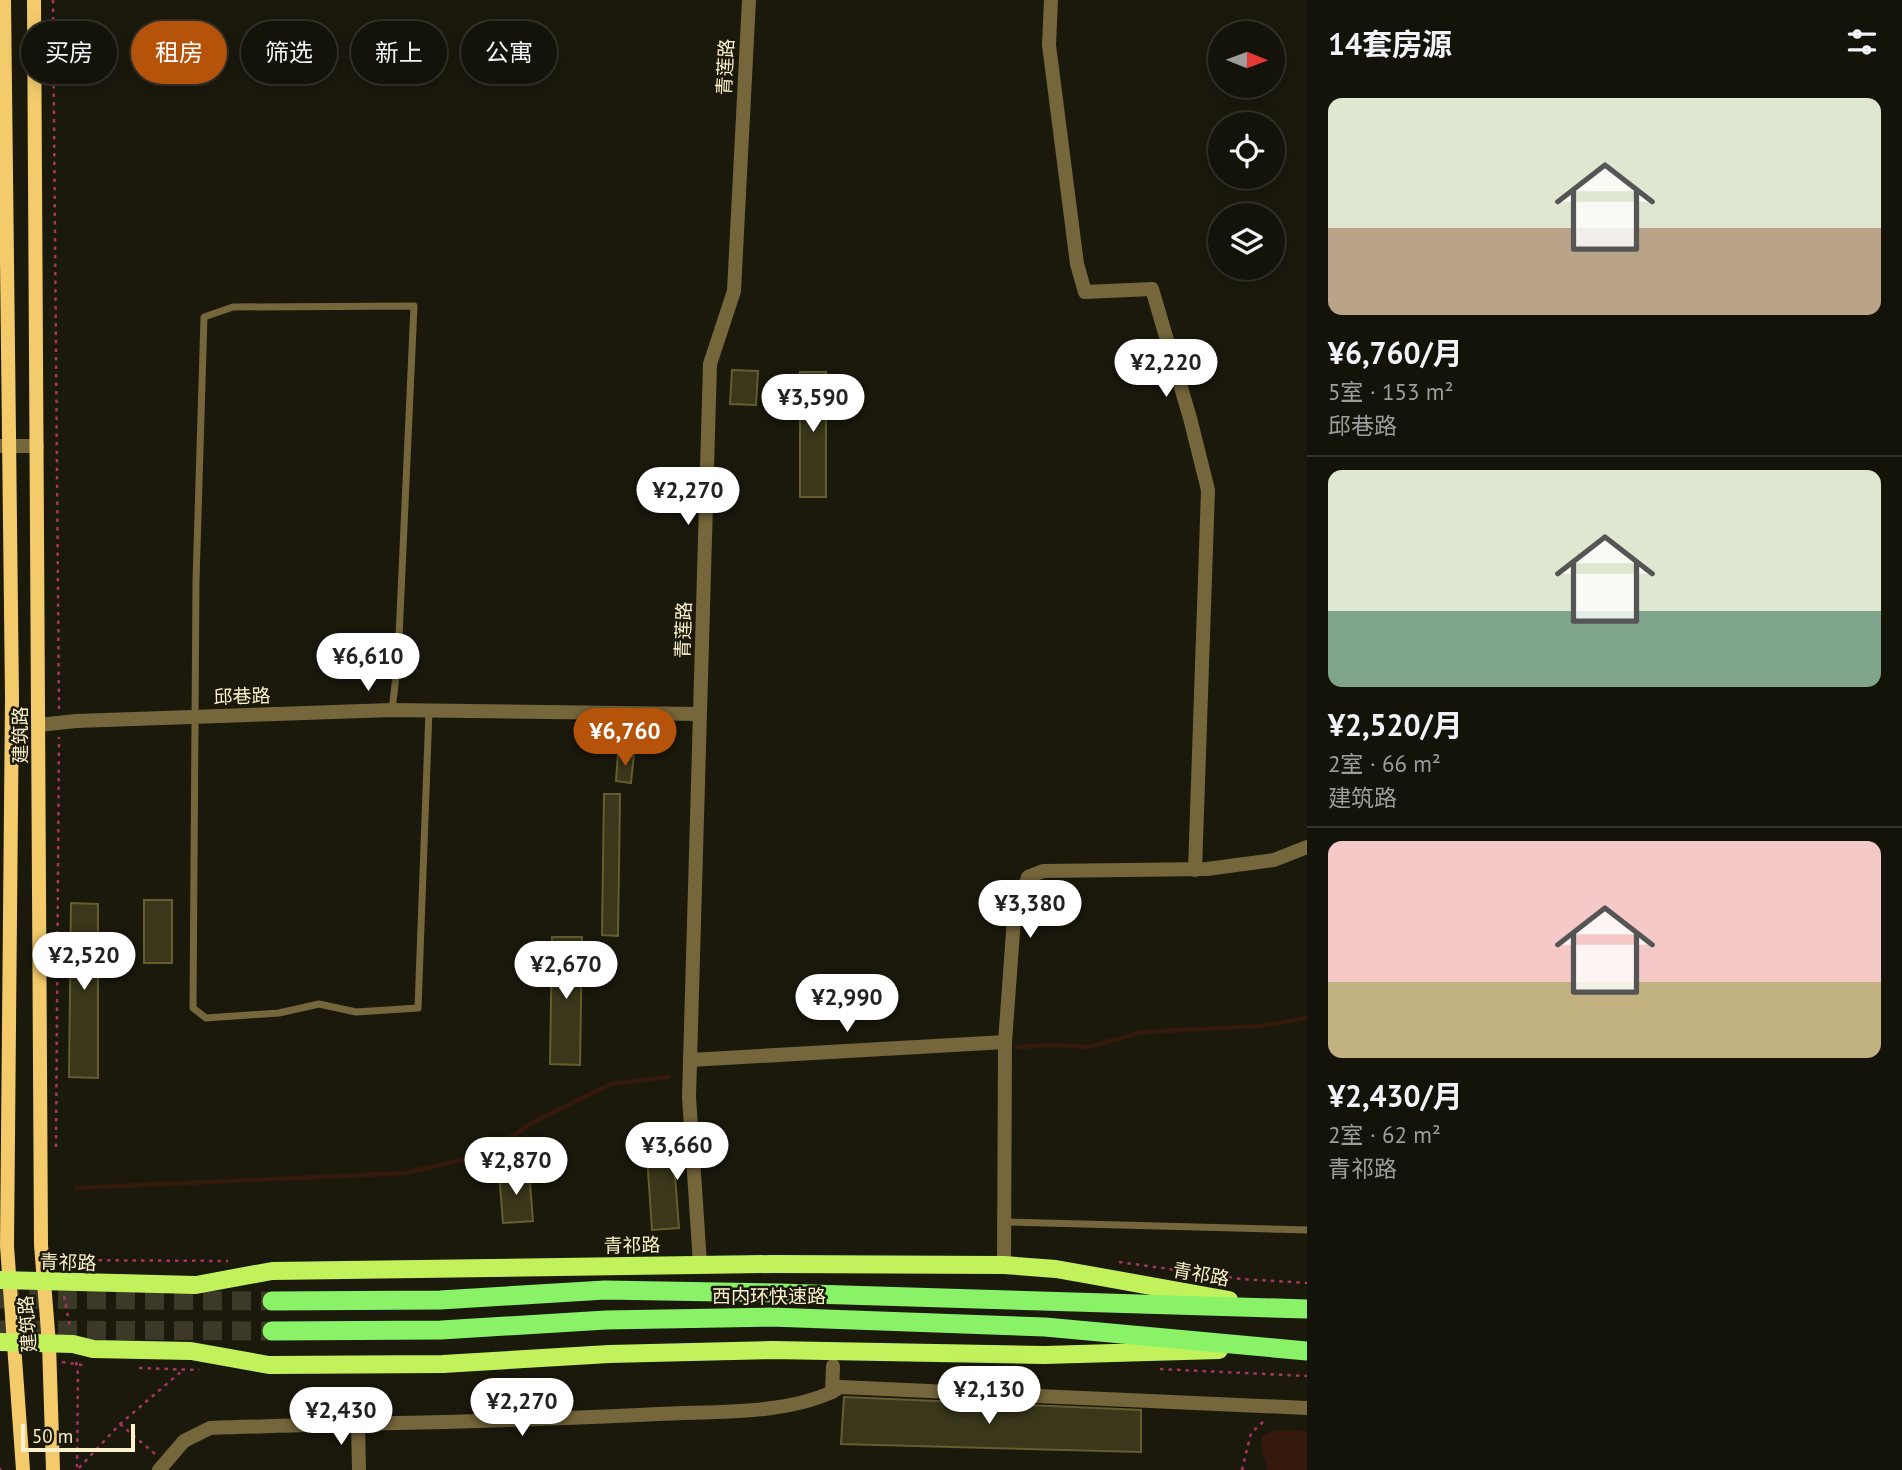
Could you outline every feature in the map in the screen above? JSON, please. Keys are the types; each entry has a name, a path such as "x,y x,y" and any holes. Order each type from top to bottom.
{"highway":[{"name":"西内环快速路","path":"272,1301 440,1300 605,1290 1307,1310"},
{"name":"西内环快速路","path":"272,1331 441,1330 606,1320 771,1318 1045,1327 1307,1351"}],"main road":[{"name":"建筑路","path":"4,0 5,446 12,711 5,1281 7,1342 23,1470"},
{"name":"建筑路","path":"34,0 41,1245 49,1344 53,1470"},
{"name":"青祁路","path":"5,1281 196,1285 272,1271 700,1265 1003,1265 1056,1269 1263,1307"},
{"path":"7,1342 72,1344 93,1349 191,1351 268,1364 443,1364 609,1354 772,1350 1044,1355 1264,1348"}],"street":[{"name":"青莲路","path":"700,1265 690,1060 710,365 734,291 749,0"},
{"path":"1051,0 1049,45 1077,264 1085,292 1153,289 1208,490 1195,870"},
{"path":"5,446 37,446"},
{"name":"邱巷路","path":"39,725 76,721 392,710 699,714"},
{"path":"1003,1265 1005,1042 1014,918 1028,877 1043,871 1195,870 1274,860 1307,848"},
{"path":"690,1060 1005,1042"},
{"path":"832,1392 834,1366"},
{"path":"163,1466 184,1441 211,1428 555,1420 771,1408 815,1400 840,1387 1307,1408"},
{"path":"358,1424 359,1470"}],"lane":[{"path":"392,710 398,659 414,306 233,307 204,317 196,581 193,1008 206,1018 279,1013 319,1004 356,1012 418,1008 429,710"},
{"path":"1004,1222 1307,1230"}],"path":[{"path":"1108,1261 1241,1279 1307,1283"},
{"path":"77,1470 120,1424 183,1370"},
{"path":"1233,1373 1307,1376"},
{"path":"1242,1470 1251,1433 1279,1407"},
{"path":"120,1424 163,1466"}],"shaded area":[{"path":"1276,1430 1307,1431 1307,1470 1268,1470 1262,1451 1262,1436"}],"building":[{"path":"732,370 758,371 756,405 730,404"},
{"path":"800,372 826,372 826,497 800,497"},
{"path":"618,753 634,754 631,783 616,781"},
{"path":"604,794 620,794 618,936 602,935"},
{"path":"144,900 172,900 172,963 144,963"},
{"path":"71,903 98,904 98,1078 69,1077"},
{"path":"552,937 582,937 580,1065 550,1064"},
{"path":"671,1124 679,1228 652,1230 645,1126"},
{"path":"529,1171 533,1221 503,1223 499,1173"},
{"path":"844,1397 1141,1410 1141,1452 841,1444"}],"waterway":[{"path":"1017,1047 1088,1047 1143,1032 1261,1026 1307,1018"},
{"path":"76,1188 405,1173 483,1155 532,1123 611,1084 668,1077"}],"tunnel":[{"path":"0,1299 272,1301"},
{"path":"0,1330 272,1331"}]}
